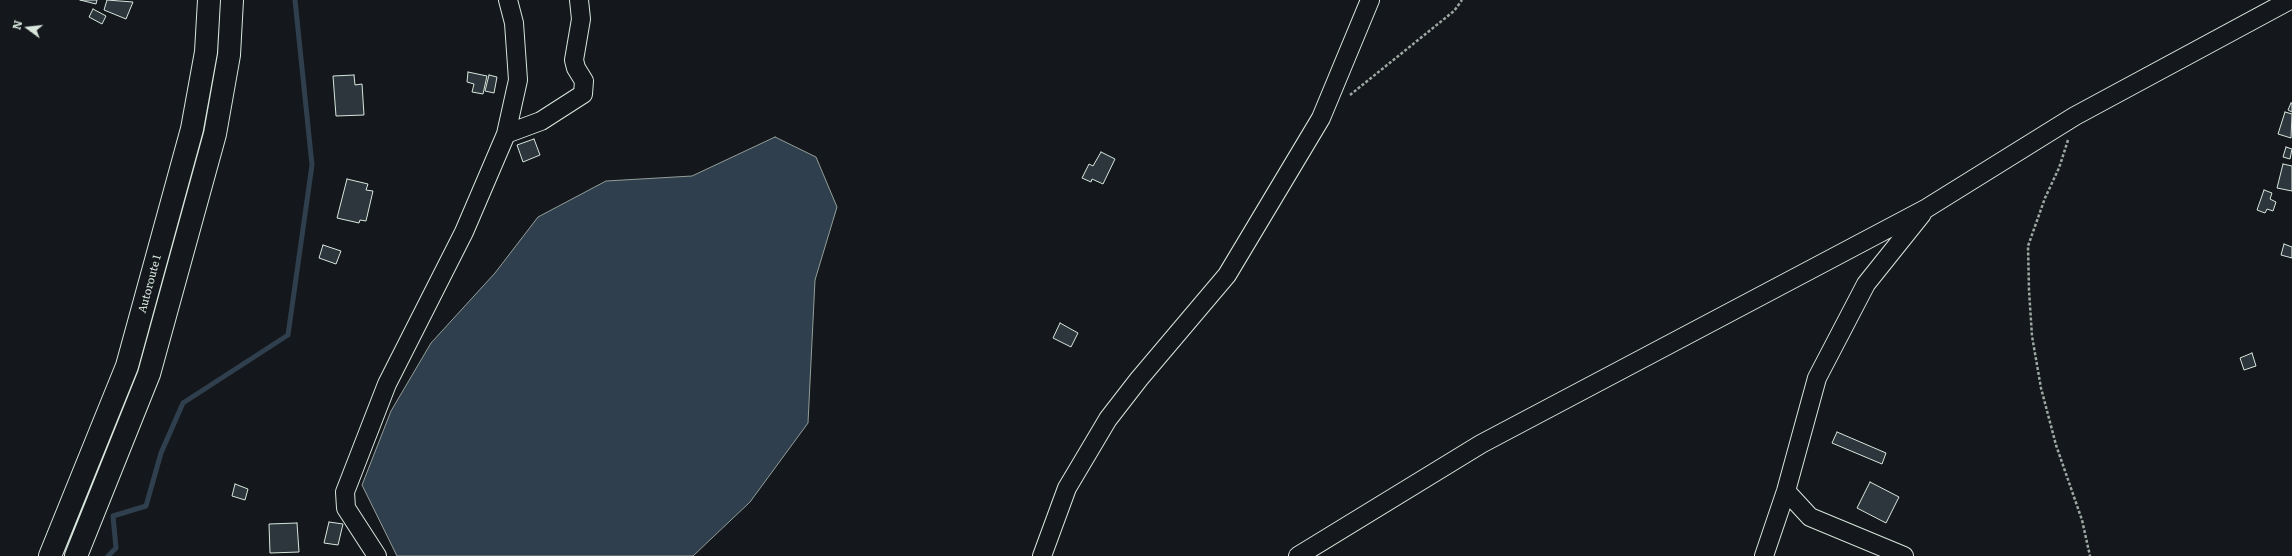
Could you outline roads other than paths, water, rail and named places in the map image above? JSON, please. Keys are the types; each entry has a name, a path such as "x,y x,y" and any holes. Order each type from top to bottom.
{"main road":[{"name":"Autoroute 1","path":"50,556 127,366 192,129 206,52 209,0"},
{"name":"Autoroute 1","path":"76,556 151,366 215,134 229,55 232,0"}],"street":[{"path":"377,556 346,508 345,492 386,384 464,232 506,134 518,80 514,23 508,0"},
{"path":"506,134 541,121 583,94 584,81 576,68 574,60 581,19 580,0"},
{"path":"1042,556 1067,488 1108,419 1139,379 1227,275 1321,118 1370,0"},
{"path":"1298,556 1481,444 1927,208 2075,116 2290,0"},
{"path":"1764,556 1786,491 1817,378 1866,284 1927,208"},
{"path":"1786,491 1810,517 1904,556"}],"water":[{"path":"775,137 816,157 837,207 815,280 808,423 750,502 693,556 397,556 362,485 391,411 431,343 495,273 538,217 606,181 692,176"}],"waterway":[{"path":"108,556 116,548 113,516 146,506 161,453 183,403 288,335 312,165 295,0"}]}
